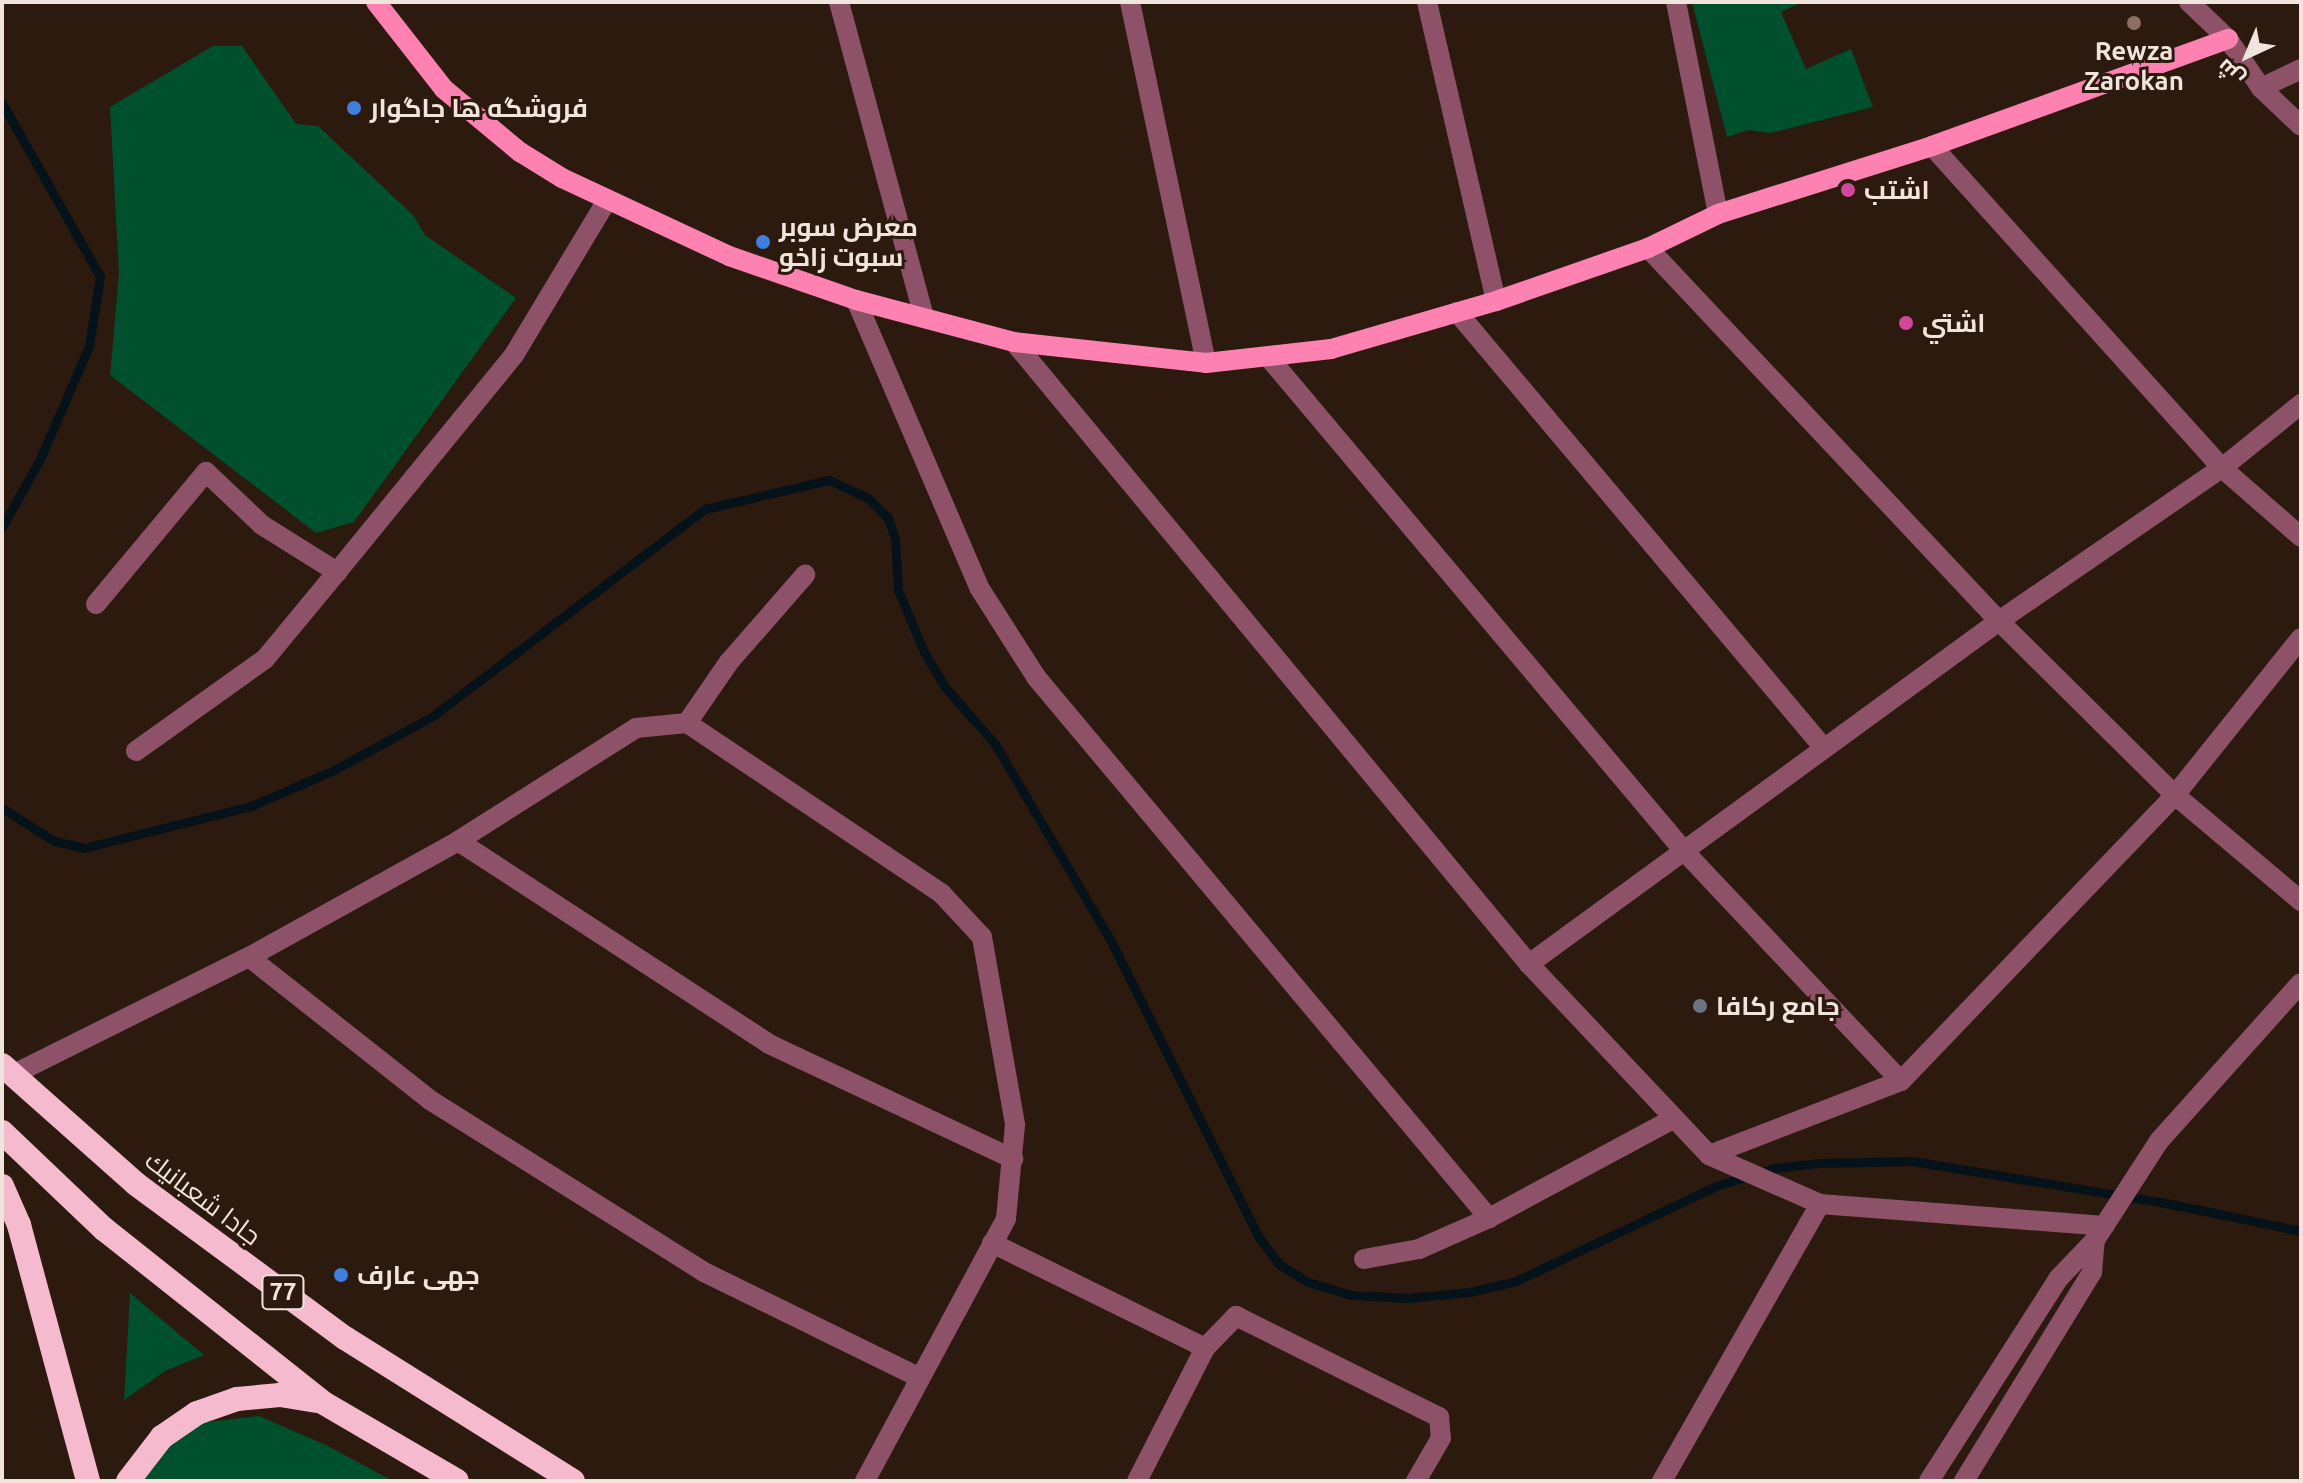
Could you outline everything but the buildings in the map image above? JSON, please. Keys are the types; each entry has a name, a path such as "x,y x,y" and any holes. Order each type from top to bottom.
{"highway":[{"name":"جادا شعبانيك","path":"7,1070 136,1184 345,1338 573,1481"},
{"name":"77","path":"2,1132 104,1229 326,1404 457,1481"},
{"path":"2,1186 27,1254 88,1481"},
{"path":"128,1481 162,1437 197,1413 237,1399 280,1395 326,1404"}],"main road":[{"path":"376,2 411,52 481,122 562,178 729,256 856,300 1014,342 1206,363 1270,359 1391,334 1496,301 1648,248 1718,214 1932,146 2228,39"}],"street":[{"path":"839,2 924,318"},
{"path":"1130,2 1206,363"},
{"path":"1427,2 1496,301"},
{"path":"1676,2 1718,214"},
{"path":"2189,2 2228,39 2261,88 2301,126"},
{"path":"2261,88 2301,69"},
{"path":"1932,146 2222,468 2301,537"},
{"path":"136,751 265,659 514,355 607,200"},
{"path":"1648,248 1999,621 2175,795 2301,901"},
{"path":"856,300 980,589 1036,677 1489,1218"},
{"path":"1457,312 1823,747"},
{"path":"1014,342 1529,964 1671,1120 1717,1160 1794,1197 1820,1204 2102,1230"},
{"path":"1270,359 1684,851 1901,1081"},
{"path":"1529,964 1999,621 2222,468 2301,404"},
{"path":"96,604 206,472 262,525 337,572"},
{"path":"687,723 729,662 805,575"},
{"path":"1717,1160 1901,1081 2175,795 2301,638"},
{"path":"7,1070 249,957 458,841 636,728 687,723 941,893 982,937 1015,1125 1006,1219 918,1377 865,1481"},
{"path":"458,841 769,1044 1013,1159"},
{"path":"249,957 456,1117 704,1272 918,1377"},
{"path":"1929,1481 2059,1278 2102,1230 2159,1141 2301,983"},
{"path":"1364,1259 1419,1249 1489,1218 1671,1120"},
{"path":"1662,1481 1820,1204"},
{"path":"1964,1481 2092,1272 2102,1230"},
{"path":"992,1243 1205,1348"},
{"path":"1137,1481 1205,1348 1221,1325 1236,1316 1439,1417 1441,1438 1416,1481"}],"green space":[{"path":"1692,2 1803,2 1781,12 1806,69 1851,49 1873,107 1771,133 1748,130 1727,137"},
{"path":"213,46 242,46 296,124 318,126 413,215 425,235 516,298 354,522 316,533 110,375 119,274 110,107"},
{"path":"130,1293 204,1355 165,1371 124,1400"},
{"path":"259,1416 328,1446 393,1481 140,1481 150,1461 199,1423"}],"waterway":[{"path":"2,103 100,276 89,346 40,459 2,527"},
{"path":"2,808 54,841 84,848 251,806 334,770 433,716 705,509 829,480 868,498 888,518 895,538 898,590 924,652 945,687 995,744 1111,941 1258,1236 1279,1264 1308,1282 1351,1295 1408,1298 1470,1292 1516,1281 1716,1186 1774,1168 1819,1163 1912,1161 2161,1202 2301,1231"}],"place":[{"name":"Rewza Zarokan","path":"2134,23"},
{"name":"فروشگه ها جاگوار","path":"354,108"},
{"name":"اشتب","path":"1848,190"},
{"name":"معرض سوبر سبوت زاخو","path":"763,242"},
{"name":"اشتي","path":"1906,323"},
{"name":"جامع ركافا","path":"1700,1006"},
{"name":"جهى عارف","path":"341,1275"}]}
